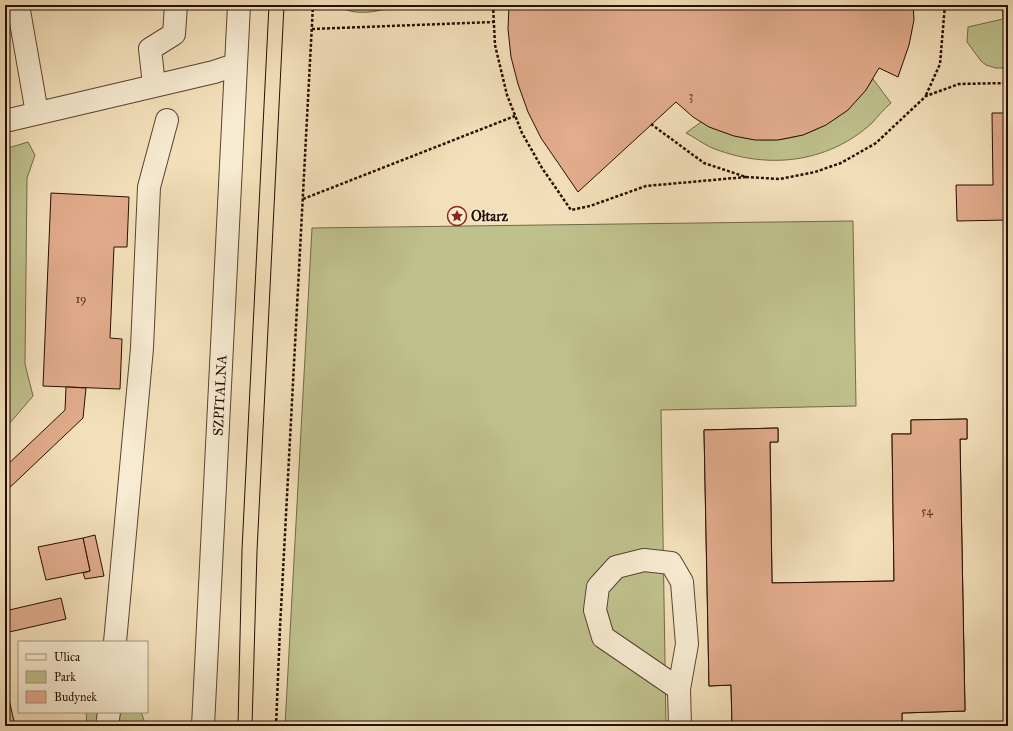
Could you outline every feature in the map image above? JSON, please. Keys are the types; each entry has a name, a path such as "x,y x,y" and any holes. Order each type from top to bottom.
{"street":[{"path":"18,5 37,113"},
{"path":"154,85 150,48 174,34 176,5"},
{"name":"SZPITALNA","path":"203,726 213,553 239,5"},
{"path":"5,121 214,72 235,65"},
{"path":"115,641 142,348 149,187 168,120"},
{"path":"679,689 603,637 595,610 598,587 616,567 644,560 672,563 682,582 686,644 679,689 680,726"},
{"path":"107,726 108,713"}],"path":[{"path":"276,726 313,5"},
{"path":"493,5 497,52 507,95 522,133 542,168 571,210 590,206 646,186 746,177 780,179 815,172 841,163 876,143 926,96 940,64 945,5"},
{"path":"312,29 494,22"},
{"path":"926,96 959,84 1008,84"},
{"path":"303,199 515,116"},
{"path":"651,124 704,163 746,177"}],"green space":[{"path":"337,5 400,5 376,11 360,12 344,9"},
{"path":"1002,5 1008,5 1008,68 996,68 986,65 981,61 967,42 968,27 1003,19"},
{"path":"873,79 891,103 872,123 854,137 815,155 795,159 752,159 710,147 686,133 701,122 725,133 749,139 773,140 796,136 818,129 838,116 857,100"},
{"path":"28,142 35,155 27,178 25,364 33,396 9,424 5,423 5,149"},
{"path":"853,221 856,406 661,410 666,726 285,726 312,228"},
{"path":"86,713 141,713 146,726 87,726"}],"building":[{"path":"509,5 913,5 914,20 909,45 898,77 879,68 866,90 848,110 826,125 803,135 778,140 755,140 734,136 709,127 693,117 676,102 578,192 541,138 528,112 518,84 511,57 508,29"},
{"path":"992,113 1008,113 1008,220 957,221 956,185 993,185"},
{"path":"51,193 129,197 127,247 114,247 110,338 122,339 120,389 43,386"},
{"path":"66,387 86,388 83,418 5,492 5,467 65,410"},
{"path":"967,419 967,439 960,439 965,711 902,713 902,726 732,726 731,685 709,686 704,430 778,428 778,442 770,442 772,583 894,581 892,434 911,434 911,420","holes":["896,619 897,697 778,699 776,622"]},
{"path":"967,419 967,439 960,439 965,711 902,713 902,726 732,726 731,685 709,686 704,430 778,428 778,442 770,442 772,583 894,581 892,434 911,434 911,420"},
{"path":"95,535 104,576 85,579 83,573 90,571 83,538"},
{"path":"83,538 90,571 46,580 38,547"},
{"path":"61,598 66,619 5,633 5,611"},
{"path":"5,681 15,726 5,726"}],"tram line":[{"path":"238,726 242,550 269,5"},
{"path":"252,726 257,551 284,5"}],"place":[{"name":"Ołtarz","path":"457,216"}]}
